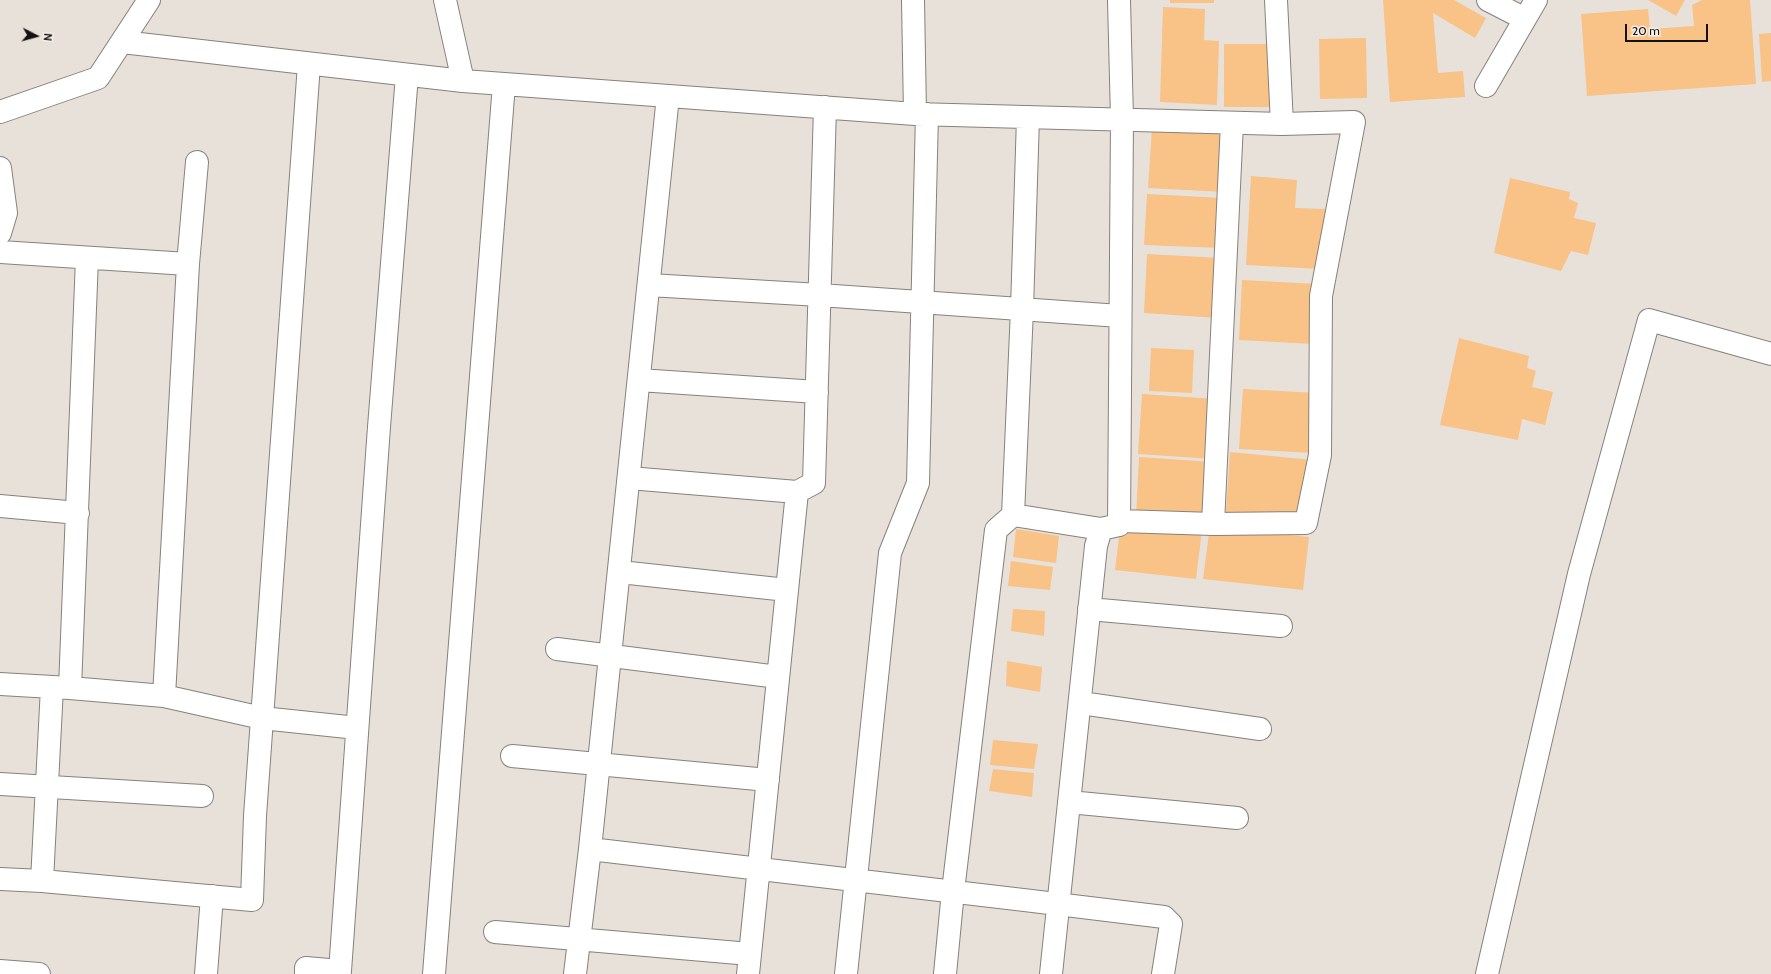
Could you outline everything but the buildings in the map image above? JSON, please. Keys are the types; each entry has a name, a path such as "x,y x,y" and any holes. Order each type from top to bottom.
{"street":[{"path":"0,112 98,78 149,0"},
{"path":"445,0 463,81"},
{"path":"846,974 890,553 918,483 922,302 921,114 913,0"},
{"path":"1110,527 1120,316 1122,120 1119,0"},
{"path":"1276,0 1282,124"},
{"path":"1488,0 1525,19"},
{"path":"1486,86 1536,0"},
{"path":"122,42 463,81 921,114 1282,124 1354,122 1321,296 1320,455 1306,523 1213,524 1121,521 1110,527 1096,546 1081,703 1051,974"},
{"path":"0,879 42,881 252,900 255,816 309,64"},
{"path":"306,974 306,968 340,971 407,75"},
{"path":"434,974 504,84"},
{"path":"575,974 620,572 668,96"},
{"path":"629,478 797,492 814,483 825,107"},
{"path":"945,974 953,891 996,530 1013,515 1028,117"},
{"path":"1213,524 1232,123"},
{"path":"164,696 188,264 197,162"},
{"path":"0,168 6,213 0,233"},
{"path":"0,252 188,264"},
{"path":"42,881 46,787 61,688 78,513 87,258"},
{"path":"649,285 1022,308 1120,316"},
{"path":"1488,974 1579,574 1649,320 1771,354"},
{"path":"639,380 817,392"},
{"path":"495,932 579,939 749,964 760,870 797,492"},
{"path":"0,506 78,513"},
{"path":"1013,515 1110,527"},
{"path":"620,572 787,590"},
{"path":"1089,609 1281,626"},
{"path":"558,649 610,657 778,677"},
{"path":"0,684 164,696 262,718 357,728"},
{"path":"1081,703 1260,728"},
{"path":"512,756 768,780"},
{"path":"0,784 202,796"},
{"path":"1069,802 1237,818"},
{"path":"590,849 760,870 857,879 1164,917 1171,924 1162,974"},
{"path":"206,974 212,896"},
{"path":"9,972 39,974"}]}
